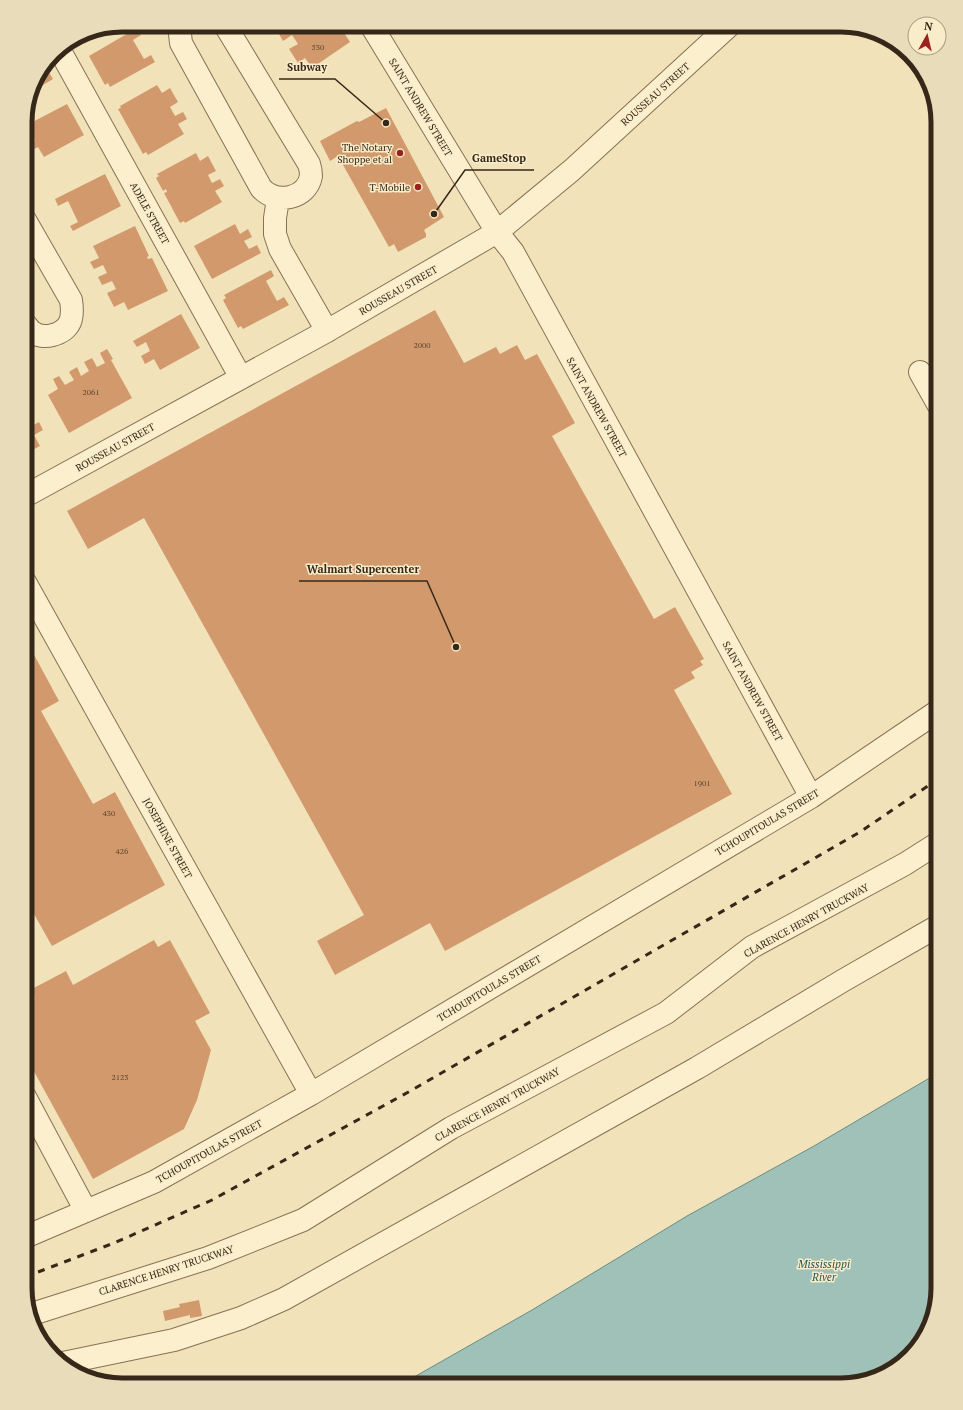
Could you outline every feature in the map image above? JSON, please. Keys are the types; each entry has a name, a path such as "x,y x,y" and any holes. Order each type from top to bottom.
{"street":[{"path":"180,32 181,43 261,188 266,194 278,199 288,198 299,193 306,187 311,176 309,164 230,32"},
{"name":"SAINT ANDREW STREET","path":"375,32 497,232 513,252 811,796"},
{"name":"ROUSSEAU STREET","path":"32,492 327,331 497,232 572,170 722,32"},
{"name":"ADELE STREET","path":"62,55 241,378"},
{"path":"278,199 275,218 275,234 280,249 327,331"},
{"path":"32,232 71,300 72,311 71,322 65,330 54,335 43,336 32,332"},
{"path":"920,372 931,392"},
{"name":"JOSEPHINE STREET","path":"32,595 311,1094"},
{"name":"TCHOUPITOULAS STREET","path":"32,1235 154,1182 311,1094 811,796 931,717"},
{"name":"CLARENCE HENRY TRUCKWAY","path":"36,1313 208,1258 303,1220 451,1128 666,1012 752,948 905,864 931,847"},
{"path":"70,1362 174,1340 241,1318 284,1299 690,1072 931,930"},
{"path":"32,1110 86,1211"}],"water":[{"name":"Mississippi River","path":"931,1077 930,1300 924,1323 919,1333 905,1352 886,1366 864,1375 841,1378 412,1378 532,1310 687,1216 814,1146"}],"building":[{"path":"130,32 139,32 141,35 133,40 144,59 151,55 155,62 110,87 108,83 105,85 89,56"},
{"path":"282,32 344,32 350,42 312,68 305,58 298,63 289,49 298,44 292,35 283,41 279,34"},
{"path":"48,71 53,79 39,87"},
{"path":"157,85 162,93 170,88 178,102 170,107 175,116 183,112 187,119 178,124 184,134 148,155 146,152 143,154 118,109 121,108 120,106"},
{"path":"67,104 84,135 44,157 38,147 32,150 32,142 35,140 32,135 32,122"},
{"path":"386,108 444,217 424,230 426,237 398,252 394,244 389,247 338,156 330,161 320,141 357,121 359,122"},
{"path":"196,153 200,161 208,156 216,171 208,175 212,183 220,179 224,186 215,191 222,202 185,223 184,221 180,223 164,193 167,192 166,189 163,191 156,178 159,176 157,174"},
{"path":"105,174 121,206 73,231 70,226 78,222 68,201 58,206 55,199"},
{"path":"235,224 240,234 248,229 252,237 244,241 249,249 257,245 261,253 212,279 194,246"},
{"path":"135,226 149,256 147,257 148,259 152,258 168,291 128,310 124,302 114,307 107,293 116,289 112,281 102,285 98,277 107,273 103,265 94,269 90,262 99,258 93,246"},
{"path":"271,270 274,276 266,281 277,301 284,297 289,305 243,329 241,326 238,328 223,300 226,298 224,295"},
{"path":"435,310 464,363 496,347 500,354 517,345 525,360 537,354 575,423 552,436 654,619 675,607 704,659 700,661 703,665 691,672 695,678 674,690 732,794 445,951 430,923 335,975 317,941 364,915 144,518 88,549 67,511"},
{"path":"181,314 200,348 160,370 154,359 145,364 141,356 150,351 146,342 137,347 133,341"},
{"path":"107,349 113,359 111,360 132,398 69,433 48,395 58,389 53,379 59,376 65,385 74,380 69,372 77,367 81,376 89,371 84,362 92,358 97,367 105,363 100,353"},
{"path":"39,422 43,430 34,435 40,446 32,450 32,426"},
{"path":"32,651 59,701 41,711 93,804 115,792 165,885 52,946 32,910"},
{"path":"154,940 158,947 170,940 210,1013 195,1021 211,1050 197,1100 184,1129 93,1179 32,1068 32,1000 35,999 32,994 32,989 66,971 73,985"},
{"path":"199,1300 202,1316 190,1318 190,1315 165,1321 163,1311 180,1307 179,1304"}],"railway":[{"path":"32,1274 114,1243 212,1200 412,1090 860,832 931,784"}],"place":[{"name":"Subway","path":"386,123"},
{"name":"The Notary Shoppe et al","path":"400,153"},
{"name":"T-Mobile","path":"418,187"},
{"name":"GameStop","path":"434,214"},
{"name":"Walmart Supercenter","path":"456,647"}]}
